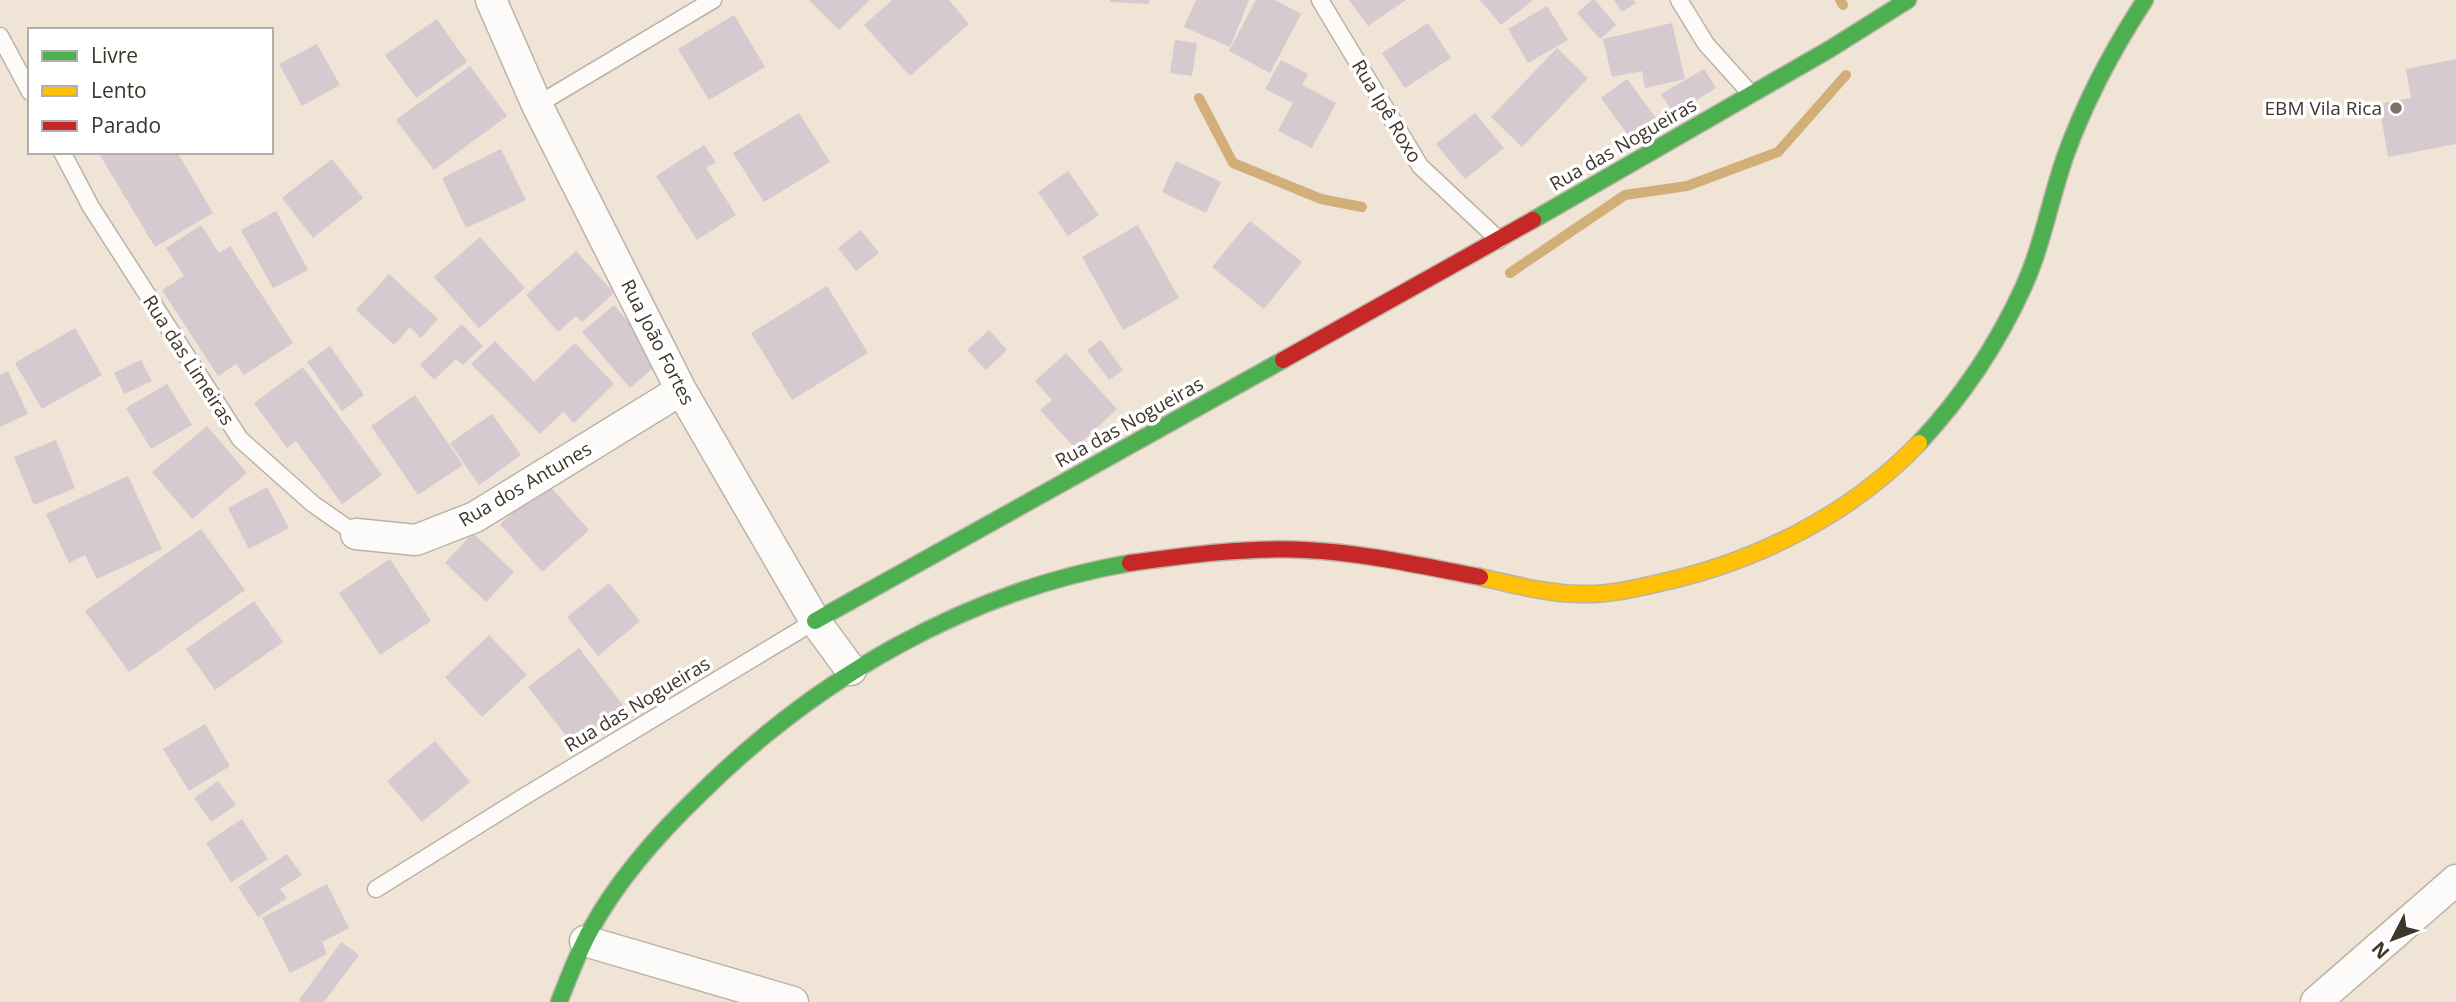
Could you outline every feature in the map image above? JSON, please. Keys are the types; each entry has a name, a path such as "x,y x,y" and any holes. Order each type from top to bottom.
{"street":[{"name":"Rua João Fortes","path":"491,0 537,106 681,390 815,621 851,670"},
{"name":"Rua das Nogueiras","path":"815,621 1499,240 1830,49 1908,0"},
{"path":"559,1002 584,941 620,886 652,845 705,786 753,741 851,670 917,634 976,607 1038,585 1102,568 1233,550 1365,554 1572,595 1625,590 1676,580 1727,565 1776,545 1822,520 1866,491 1905,456 1933,428 1975,377 2025,284 2044,234 2056,183 2085,107 2122,36 2145,0"},
{"name":"Rua dos Antunes","path":"356,534 416,540 475,517 681,390"},
{"path":"2316,1002 2456,880"},
{"path":"584,941 793,1002"}],"lane":[{"path":"537,106 713,0"},
{"name":"Rua Ipê Roxo","path":"1320,0 1420,166 1499,240"},
{"path":"1679,0 1706,44 1751,94"},
{"path":"0,36 28,88"},
{"name":"Rua das Limeiras","path":"63,154 91,206 240,439 313,504 356,534"},
{"name":"Rua das Nogueiras","path":"376,889 815,621"}],"building":[{"path":"809,0 870,0 839,30"},
{"path":"892,0 949,0 969,24 910,76 864,25"},
{"path":"1149,0 1149,4 1110,2"},
{"path":"1196,0 1249,0 1230,47 1184,27"},
{"path":"1256,0 1275,0 1301,14 1270,73 1229,51"},
{"path":"1349,0 1406,0 1368,26"},
{"path":"1480,0 1533,0 1501,25"},
{"path":"1595,0 1616,25 1600,39 1577,13"},
{"path":"1614,0 1634,0 1636,3 1622,12"},
{"path":"1547,6 1568,40 1528,63 1508,29"},
{"path":"734,15 765,67 709,100 678,49"},
{"path":"437,19 467,62 416,98 385,55"},
{"path":"1428,23 1451,58 1405,88 1382,53"},
{"path":"1672,23 1685,79 1645,88 1642,71 1612,77 1603,39"},
{"path":"1175,40 1197,43 1192,76 1170,73"},
{"path":"317,44 340,85 302,106 279,64"},
{"path":"1557,48 1588,78 1522,147 1491,117"},
{"path":"2456,59 2456,144 2388,157 2379,104 2411,98 2406,69"},
{"path":"1281,60 1308,74 1302,85 1336,103 1312,148 1278,131 1293,103 1265,89"},
{"path":"470,66 507,116 434,170 396,120"},
{"path":"1704,69 1716,88 1674,114 1661,94"},
{"path":"1627,79 1656,118 1630,138 1601,98"},
{"path":"799,113 830,162 764,202 733,153"},
{"path":"1475,113 1504,148 1465,179 1436,144"},
{"path":"704,145 716,162 706,168 736,215 697,240 656,176"},
{"path":"501,149 526,200 466,228 442,178"},
{"path":"99,154 178,154 213,213 155,247"},
{"path":"332,159 363,198 313,238 282,198"},
{"path":"1176,161 1221,182 1206,213 1162,192"},
{"path":"1068,171 1099,215 1068,236 1038,192"},
{"path":"276,211 308,270 273,288 241,230"},
{"path":"1250,221 1302,262 1264,309 1212,267"},
{"path":"201,225 219,253 230,246 293,343 244,375 236,364 218,376 162,290 184,276 166,248"},
{"path":"1138,225 1179,298 1123,330 1082,257"},
{"path":"861,230 879,253 856,271 838,248"},
{"path":"480,237 525,288 479,328 434,277"},
{"path":"576,251 614,293 582,322 576,316 558,332 526,295"},
{"path":"389,274 438,319 421,338 410,327 394,345 356,310"},
{"path":"827,286 868,353 792,400 751,333"},
{"path":"614,305 661,361 630,388 582,332"},
{"path":"462,324 483,346 463,365 456,359 434,380 420,365"},
{"path":"75,328 102,375 42,409 15,363"},
{"path":"989,330 1007,350 986,370 967,350"},
{"path":"1101,340 1123,370 1109,380 1087,350"},
{"path":"495,341 534,382 575,343 614,384 574,423 563,412 540,434 471,364"},
{"path":"330,346 364,395 342,411 307,362"},
{"path":"1066,353 1117,409 1075,448 1040,410 1052,400 1035,381"},
{"path":"141,360 152,381 124,394 114,373"},
{"path":"303,367 382,475 342,504 296,441 287,448 254,403"},
{"path":"8,371 28,414 0,427 0,375"},
{"path":"167,384 192,425 151,449 126,408"},
{"path":"415,395 463,465 418,495 371,426"},
{"path":"492,414 521,455 479,485 450,443"},
{"path":"207,426 247,473 192,519 152,472"},
{"path":"56,440 75,488 34,505 14,457"},
{"path":"128,476 162,549 97,579 85,555 69,563 46,514"},
{"path":"547,483 589,530 542,572 500,524"},
{"path":"267,487 289,528 249,549 228,508"},
{"path":"201,529 245,590 129,672 85,611"},
{"path":"473,533 514,572 486,602 445,563"},
{"path":"390,559 431,621 380,655 339,593"},
{"path":"609,583 640,621 598,656 567,617"},
{"path":"254,601 283,642 215,690 186,649"},
{"path":"489,635 527,675 482,717 445,677"},
{"path":"579,648 625,708 574,746 528,687"},
{"path":"205,724 230,766 189,791 163,749"},
{"path":"435,741 470,782 422,822 387,781"},
{"path":"218,781 236,805 211,822 194,798"},
{"path":"242,819 268,859 231,882 206,843"},
{"path":"287,854 302,875 280,889 287,898 258,917 238,887"},
{"path":"327,884 349,928 322,942 327,954 290,973 262,918"},
{"path":"341,942 359,955 324,1002 301,1002 299,1000"}],"waterway":[{"path":"1840,0 1843,5"},
{"path":"1510,273 1625,195 1687,186 1778,152 1846,75"},
{"path":"1199,98 1233,163 1321,199 1362,207"}],"traffic: fast":[{"path":"1533,220 1830,49 1908,0"},
{"path":"1919,443 1977,370 2013,309 2035,256 2060,173 2081,116 2111,56 2145,0"},
{"path":"815,621 1283,360"},
{"path":"559,1002 591,929 614,892 641,857 701,793 746,751 794,712 898,645 953,618 1070,576 1130,563"}],"traffic: slow":[{"path":"1480,577 1568,594 1590,594 1610,593 1695,574 1731,562 1800,532 1863,492 1919,443"}],"traffic: jam":[{"path":"1283,360 1533,220"},
{"path":"1130,563 1284,549 1372,557 1480,577"}],"place":[{"name":"EBM Vila Rica","path":"2396,108"}]}
